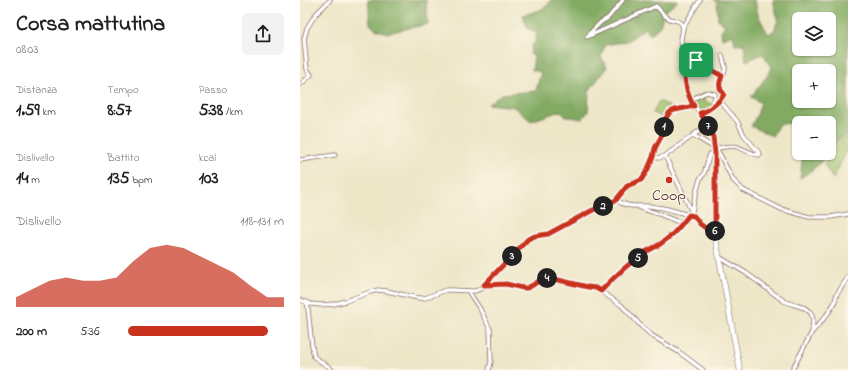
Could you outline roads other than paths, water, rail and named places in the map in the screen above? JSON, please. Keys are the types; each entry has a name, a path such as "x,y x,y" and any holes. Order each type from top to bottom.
{"street":[{"path":"300,85 311,75 307,69 304,39 306,28 315,15 330,0"},
{"path":"623,0 608,18 601,22 587,37 656,6 665,16 681,23 683,28"},
{"path":"700,0 683,28 681,39 684,80 690,100 707,124 713,137 715,149 715,235 740,370"},
{"path":"700,113 706,112 720,101 724,94 719,87 725,69 722,55"},
{"path":"683,56 701,60 702,64 722,76"},
{"path":"690,100 707,92 715,94 715,101 713,105"},
{"path":"601,291 611,280 632,262 664,241 684,222 690,214 700,179 704,174 710,154 715,149 733,146 739,147 754,155 760,154 744,135 737,121 720,101"},
{"path":"300,300 311,304 321,305 346,301 378,290 425,298 446,290 475,291 480,289 528,239 535,236 548,234 591,211 616,200 627,186 641,180 653,157 655,148 661,137 666,118 670,112 694,106"},
{"path":"653,157 659,158 665,156 707,124"},
{"path":"694,135 715,149 733,180 743,190 781,209 808,217 831,217 848,214"},
{"path":"300,160 335,156"},
{"path":"665,156 690,208 690,214"},
{"path":"616,200 626,205 659,214 676,221 684,222"},
{"path":"637,207 655,206 690,214 694,216 700,224 715,235"},
{"path":"719,257 746,273 784,301 805,308 811,313 813,320 812,332"},
{"path":"792,370 812,332 834,304 837,294 848,277"},
{"path":"484,285 506,284 527,288 545,278 596,288 621,305 651,335 679,352 703,370"},
{"path":"468,291 480,309 490,329 491,362 489,370"},
{"path":"307,302 314,357 332,370"},
{"path":"813,320 821,321"}],"waterway":[{"path":"683,21 695,0"}],"place":[{"name":"Coop","path":"669,180"}]}
